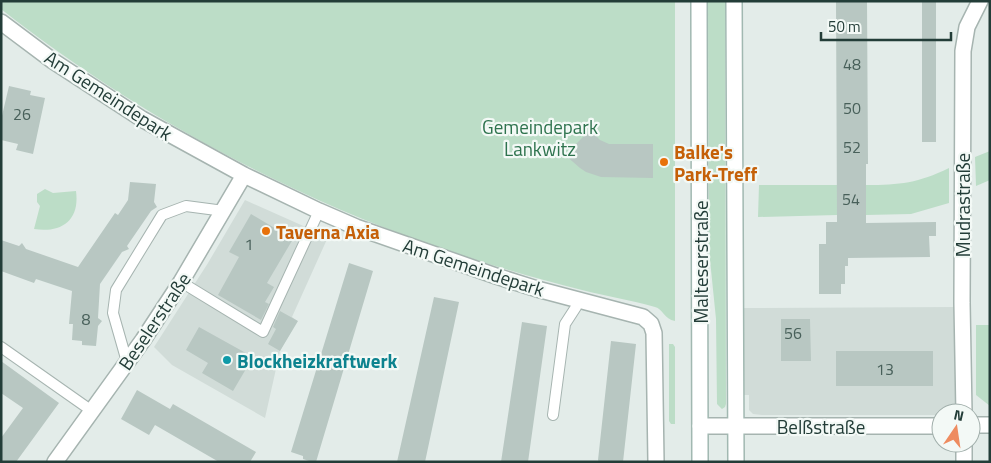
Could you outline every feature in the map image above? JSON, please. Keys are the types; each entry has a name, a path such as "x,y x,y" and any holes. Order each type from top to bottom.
{"street":[{"name":"Malteserstraße","path":"699,1 700,462"},
{"name":"Malteserstraße","path":"734,1 736,462"},
{"name":"Mudrastraße","path":"964,403 962,303 963,51 967,27 980,1"},
{"name":"Am Gemeindepark","path":"1,22 53,61 134,114 244,175 319,211 356,227 447,260 537,289 643,316 651,324 654,333 656,462"},
{"name":"Beselerstraße","path":"54,462 127,362 181,282 244,175"},
{"name":"Belßstraße","path":"700,426 931,426"}],"lane":[{"path":"127,362 113,313 116,290 162,215 186,206 224,211"},
{"path":"181,282 263,332 319,211"},
{"path":"553,415 566,324 576,307 578,299"},
{"path":"1,347 92,411"}],"shaded area":[{"path":"245,200 328,237 292,317 297,321 280,351 265,418 172,365 154,347 208,263"},
{"path":"955,307 955,403 931,403 931,415 753,414 749,410 749,395 743,395 743,308"}],"green space":[{"name":"Gemeindepark Lankwitz","path":"1,1 675,1 675,321 668,318 655,307 562,285 426,243 370,222 259,172 204,143 98,79 1,9"},
{"path":"708,1 725,1 726,404 722,409 717,404 716,319 709,250"},
{"path":"990,151 990,180 976,186 975,157"},
{"path":"949,168 949,203 911,214 866,215 866,185 909,182 928,177"},
{"path":"759,185 837,185 837,215 758,217"},
{"path":"45,189 53,193 76,191 75,210 67,223 60,227 44,230 34,229 40,206 37,202 37,194"},
{"path":"976,325 990,325 990,406 976,395"},
{"path":"669,344 673,344 675,347 675,424 671,424 669,421"}],"building":[{"path":"836,1 867,1 868,164 866,164 866,223 936,222 936,236 929,236 930,257 848,258 848,266 845,266 845,284 841,284 841,294 819,294 819,244 826,244 826,222 837,222"},
{"path":"922,1 936,1 936,142 922,142"},
{"path":"9,86 31,91 30,95 45,98 33,154 16,150 18,144 1,140 1,120"},
{"path":"590,130 600,140 609,144 653,144 653,178 601,177 580,168 565,155"},
{"path":"130,182 156,184 154,202 157,207 151,211 127,246 129,249 122,252 100,284 98,318 102,321 98,326 96,346 82,345 82,341 72,340 73,324 69,324 72,291 36,279 34,283 1,271 1,240 19,246 22,243 26,249 78,267 115,213 118,215 128,200"},
{"path":"251,214 293,239 267,283 274,287 265,302 269,304 261,320 218,295 239,257 229,252"},
{"path":"349,263 373,271 316,462 312,462 303,459 303,456 291,452"},
{"path":"434,297 459,302 425,462 397,462"},
{"path":"280,311 298,321 280,351 268,344 276,329 273,327"},
{"path":"781,319 810,319 811,361 781,361"},
{"path":"522,322 547,326 528,462 501,462"},
{"name":"Blockheizkraftwerk","path":"199,327 253,357 233,391 202,373 208,363 186,350"},
{"path":"611,341 636,344 623,462 599,462 598,460"},
{"path":"836,351 933,351 933,386 836,386"},
{"path":"1,361 59,403 16,462 1,462 1,438 23,408 1,393"},
{"path":"137,390 170,409 173,404 256,452 250,462 219,462 155,425 149,435 121,419"}],"place":[{"name":"Balke's Park-Treff","path":"664,162"},
{"name":"Taverna Axia","path":"266,231"},
{"name":"Blockheizkraftwerk","path":"227,360"}]}
